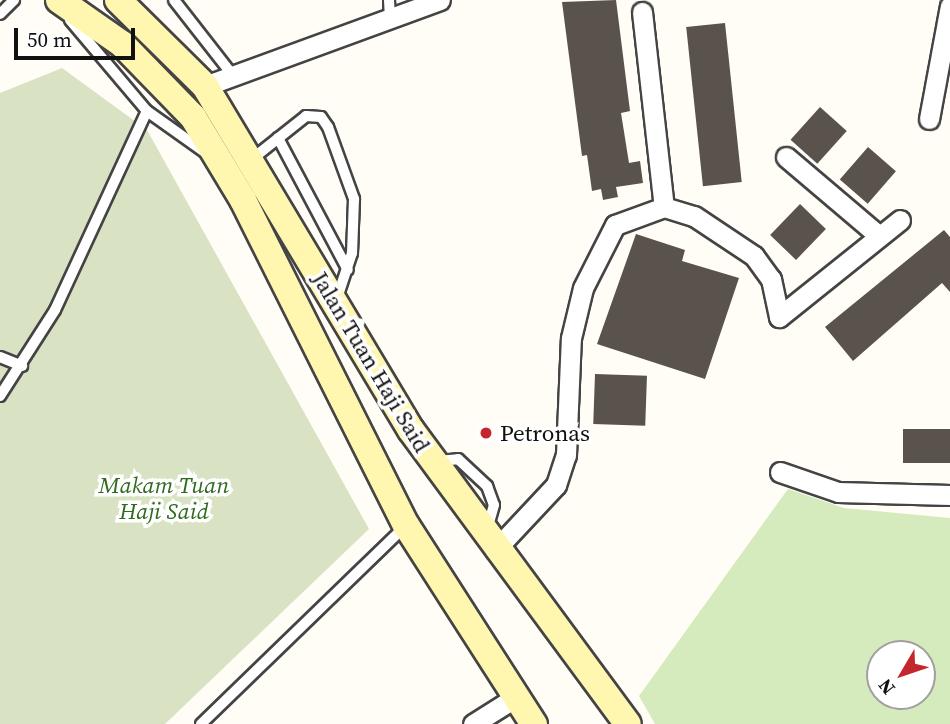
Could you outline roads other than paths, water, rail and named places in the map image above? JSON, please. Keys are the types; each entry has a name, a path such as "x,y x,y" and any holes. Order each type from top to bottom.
{"main road":[{"name":"Jalan Tuan Haji Said","path":"56,0 159,78 224,165 406,525 534,724"},
{"name":"Jalan Tuan Haji Said","path":"118,0 205,86 251,159 334,303 433,462 628,724"}],"street":[{"path":"205,86 390,8 440,0"},
{"path":"929,119 949,0"},
{"path":"642,12 664,207"},
{"path":"786,157 879,236"},
{"path":"490,542 556,485 566,454 571,338 602,242 615,225 664,207 694,216 754,256 771,278 779,317 900,220"},
{"path":"780,472 838,492 950,495"},
{"path":"473,724 516,697"}],"lane":[{"path":"0,13 14,0"},
{"path":"56,0 147,111 224,165"},
{"path":"174,0 231,73"},
{"path":"0,396 22,366 147,111"},
{"path":"251,159 314,114 328,127 355,200 348,270 334,303"},
{"path":"278,138 348,270"},
{"path":"0,357 22,366"},
{"path":"201,724 406,525"}],"place":[{"name":"Petronas","path":"486,433"}],"park label":[{"name":"Makam Tuan Haji Said","path":"164,498"}]}
